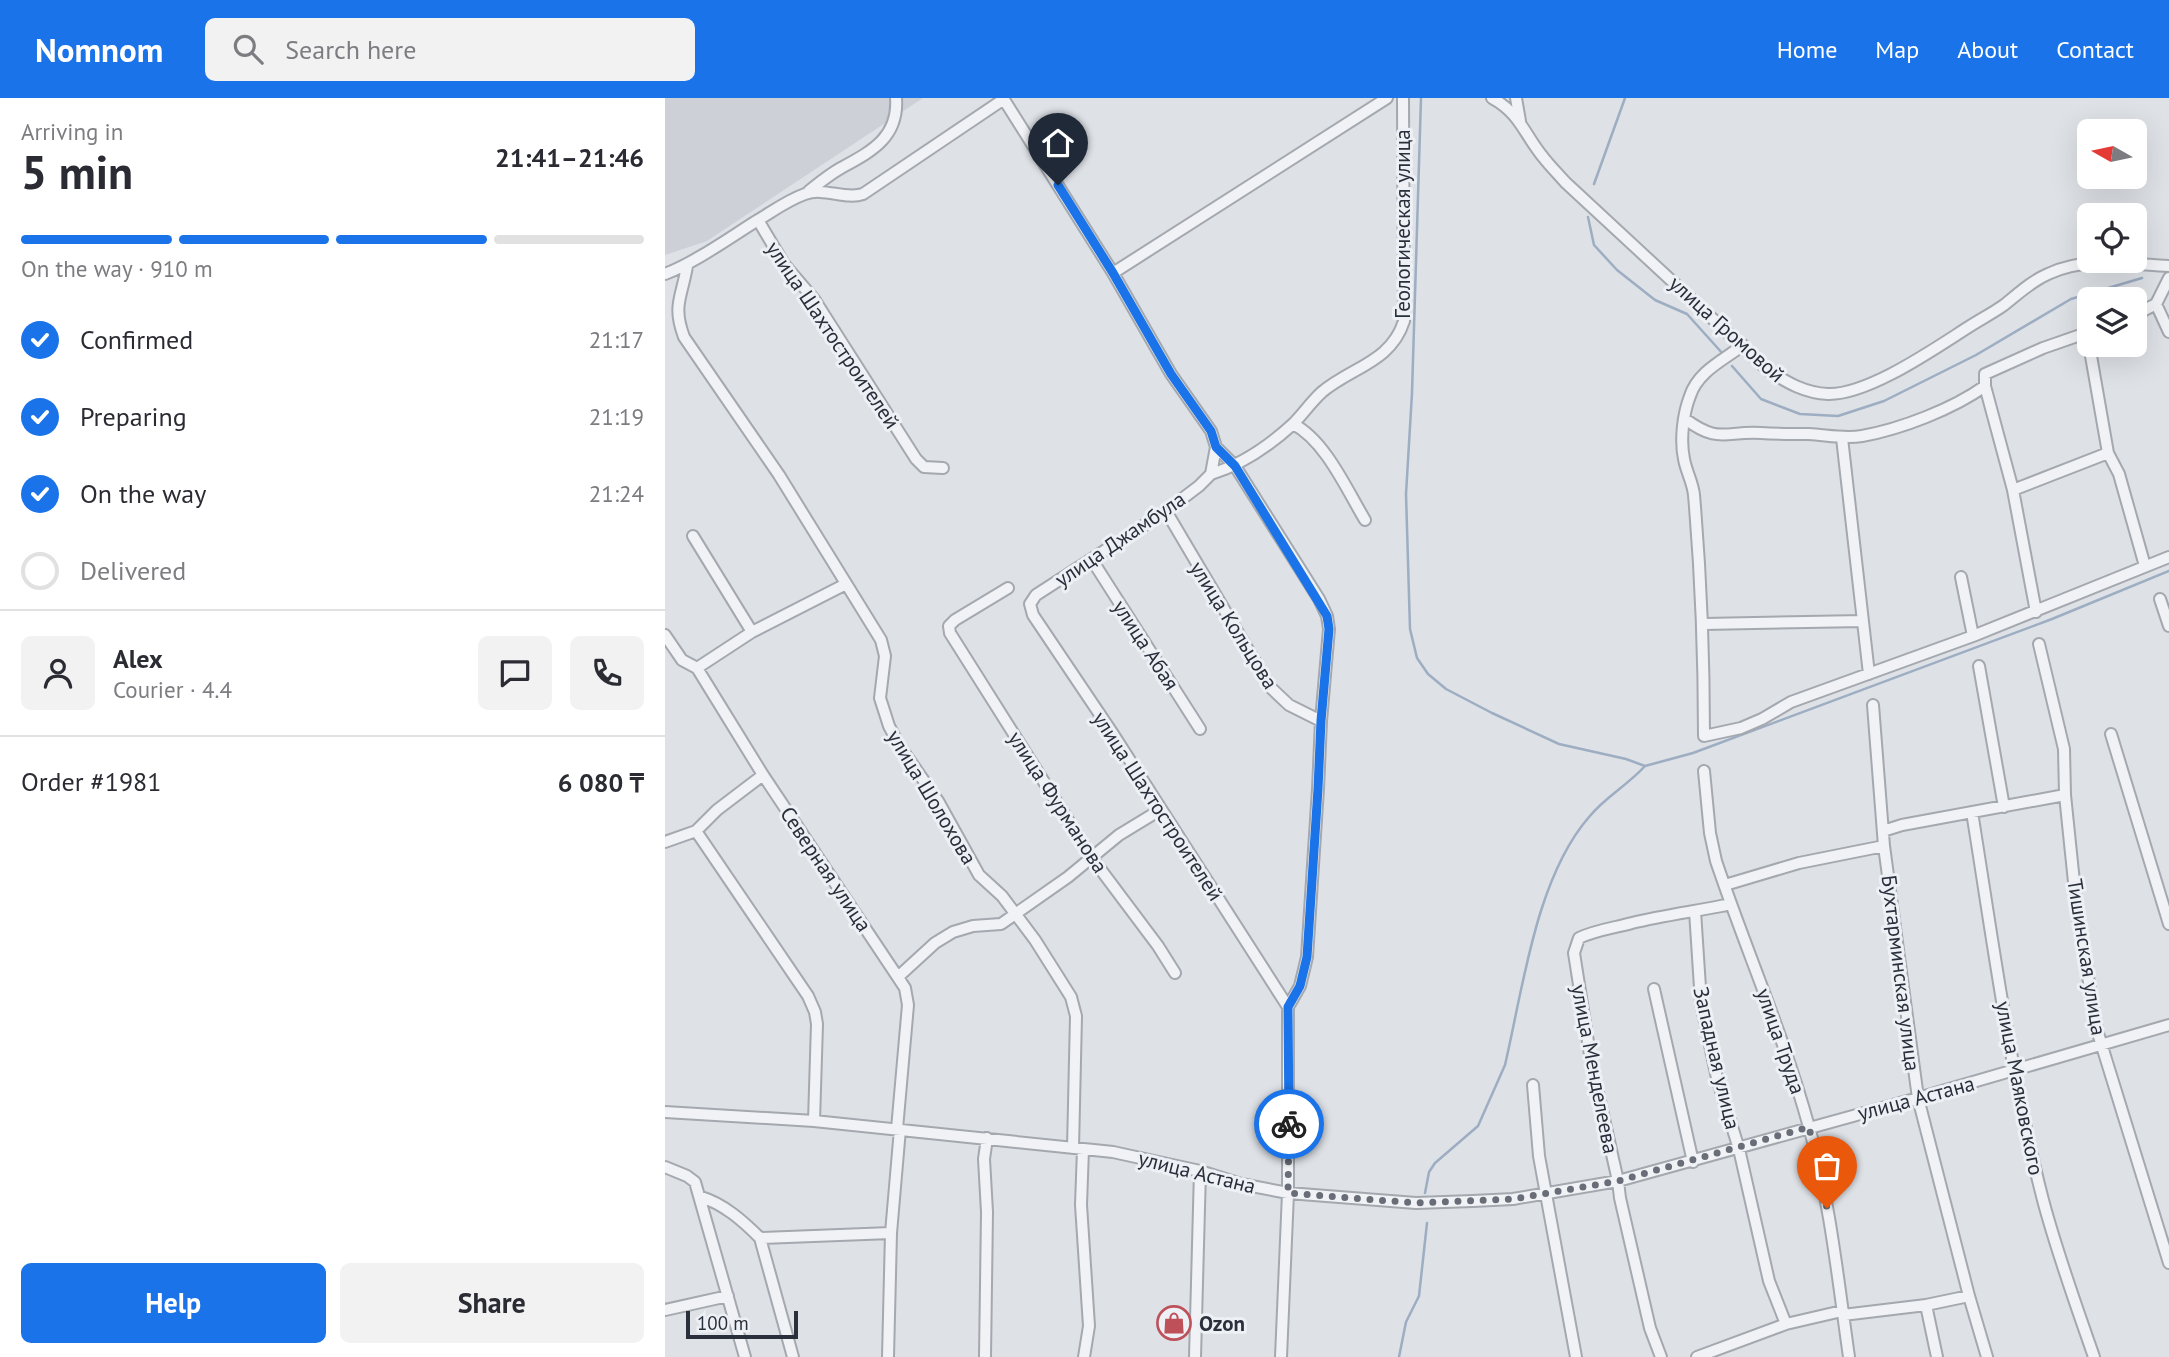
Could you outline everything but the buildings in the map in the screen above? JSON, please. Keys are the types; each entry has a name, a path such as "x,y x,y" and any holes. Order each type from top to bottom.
{"street":[{"path":"665,274 687,266 706,251 779,206 807,193 841,168 864,157 878,146 891,127 897,108 896,98"},
{"path":"1113,273 1387,98"},
{"name":"Геологическая улица","path":"1293,424 1324,390 1384,353 1399,337 1405,307 1403,98"},
{"name":"улица Громовой","path":"1492,98 1506,106 1520,121 1542,156 1565,182 1769,371 1791,385 1812,392 1845,392 1875,382 1925,355 2004,305 2021,289 2048,274 2078,263 2169,266"},
{"path":"1516,98 1520,121"},
{"path":"807,193 816,191 857,196 863,194 1004,99 1113,273 1171,374 1211,431 1216,447 1213,469"},
{"name":"улица Шахтостроителей","path":"758,220 784,264 814,299 916,459 925,467 943,468"},
{"name":"улица Шолохова","path":"687,266 677,304 677,318 684,337 779,475 883,648 880,698 894,736 938,801 979,875 1015,912 1074,1003 1078,1148 1089,1326 1084,1357"},
{"path":"2147,309 2156,304 2169,278"},
{"path":"2156,304 2169,332"},
{"path":"2036,612 2013,490 1985,386 1985,374 2077,336"},
{"path":"1743,345 1705,372 1697,381 1690,395 1685,419 1683,456 1694,491 1704,624 1704,736 1741,728 1791,702 2036,612 2169,557"},
{"path":"2092,357 2108,453 2119,474 2145,566"},
{"path":"1685,419 1708,434 1725,436 1755,433 1842,438 1862,436 1909,423 1973,395 1985,386"},
{"path":"1293,424 1310,435 1326,455 1365,520"},
{"name":"улица Джамбула","path":"1030,604 1036,595 1166,511 1199,486 1213,469 1235,466 1293,424"},
{"path":"1842,438 1869,674"},
{"path":"1216,447 1235,466 1327,616 1329,629 1307,957 1300,986 1288,1007 1288,1193 1281,1357"},
{"path":"2013,490 2108,453"},
{"name":"улица Кольцова","path":"1166,511 1270,687 1289,705 1321,721"},
{"path":"693,536 752,632"},
{"name":"улица Абая","path":"1092,560 1201,729"},
{"path":"1961,577 1973,636"},
{"path":"697,668 752,632 846,584"},
{"name":"улица Фурманова","path":"1007,588 949,626 959,648 1092,858 1175,973"},
{"path":"2160,599 2169,626"},
{"name":"улица Шахтостроителей","path":"1030,604 1033,615 1051,644 1113,734 1288,1007"},
{"path":"1704,624 1863,621"},
{"name":"Северная улица","path":"665,635 682,660 697,668 763,775 905,988 908,1005 891,1233 888,1357"},
{"name":"Тишинская улица","path":"2039,644 2064,749 2065,795 2077,911 2101,1044 2169,1263"},
{"path":"1979,666 2004,807"},
{"name":"Бухтарминская улица","path":"1873,705 1884,846 1918,1098 1987,1357"},
{"path":"2111,734 2169,924"},
{"name":"улица Труда","path":"1705,771 1710,833 1725,885 1782,1038 1809,1127 1823,1186 1849,1357"},
{"path":"665,842 696,831 717,810 763,775"},
{"path":"1883,831 1902,825 2065,795"},
{"path":"899,976 936,943 953,932 972,926 1001,924 1092,858 1119,835 1160,810"},
{"name":"улица Маяковского","path":"1972,812 2014,1070 2042,1199 2094,1357"},
{"path":"696,831 808,996 815,1012 817,1024 814,1121"},
{"path":"1725,885 1799,863 1884,846"},
{"path":"1695,911 1731,904"},
{"name":"улица Менделеева","path":"1661,1357 1650,1328 1636,1270 1591,1060 1574,953 1579,938 1589,933 1651,917 1695,911"},
{"name":"Западная улица","path":"1695,911 1701,1003 1717,1078 1739,1149 1769,1281 1786,1324"},
{"path":"1654,989 1693,1162"},
{"name":"улица Астана","path":"665,1112 814,1121 1078,1148 1162,1162 1241,1184 1288,1193 1425,1203 1513,1199 1618,1181 1693,1162 2169,1025"},
{"path":"1533,1085 1539,1156 1576,1357"},
{"path":"985,1357 987,1225 984,1159 987,1138"},
{"path":"665,1167 695,1182 745,1357"},
{"path":"1195,1357 1200,1171"},
{"path":"701,1197 722,1206 747,1224 760,1238 793,1357"},
{"path":"760,1238 891,1233"},
{"path":"665,1310 728,1296"},
{"path":"1697,1357 1786,1324 1842,1313 1926,1305 1969,1296"},
{"path":"1926,1305 1937,1357"}],"shaded area":[{"path":"665,98 923,98 707,241 665,255"}],"waterway":[{"path":"1421,98 1412,393 1406,494 1410,629 1417,658 1428,674 1446,689 1559,744 1645,766 1693,753 2052,619 2169,571"},
{"path":"1594,184 1625,98"},
{"path":"1588,217 1594,245 1617,270 1655,300 1687,314 1723,354"},
{"path":"1732,366 1761,399 1800,414 1838,416 1884,401 1976,355 2071,299 2142,278"},
{"path":"1425,1193 1429,1172 1435,1163 1478,1126 1505,1065 1534,935 1556,871 1571,842 1589,817 1645,766"},
{"path":"1399,1357 1406,1322 1419,1296 1427,1223"}],"way so far":[{"path":"1289,1124 1288,1193 1425,1203 1513,1199 1618,1181 1693,1162 1809,1127 1827,1208"}],"place":[{"name":"Ozon","path":"1174,1323"}],"route":[{"path":"1058,185 1171,374 1211,431 1216,447 1235,466 1327,616 1329,629 1309,895 1307,957 1300,986 1288,1007 1289,1124"}]}
